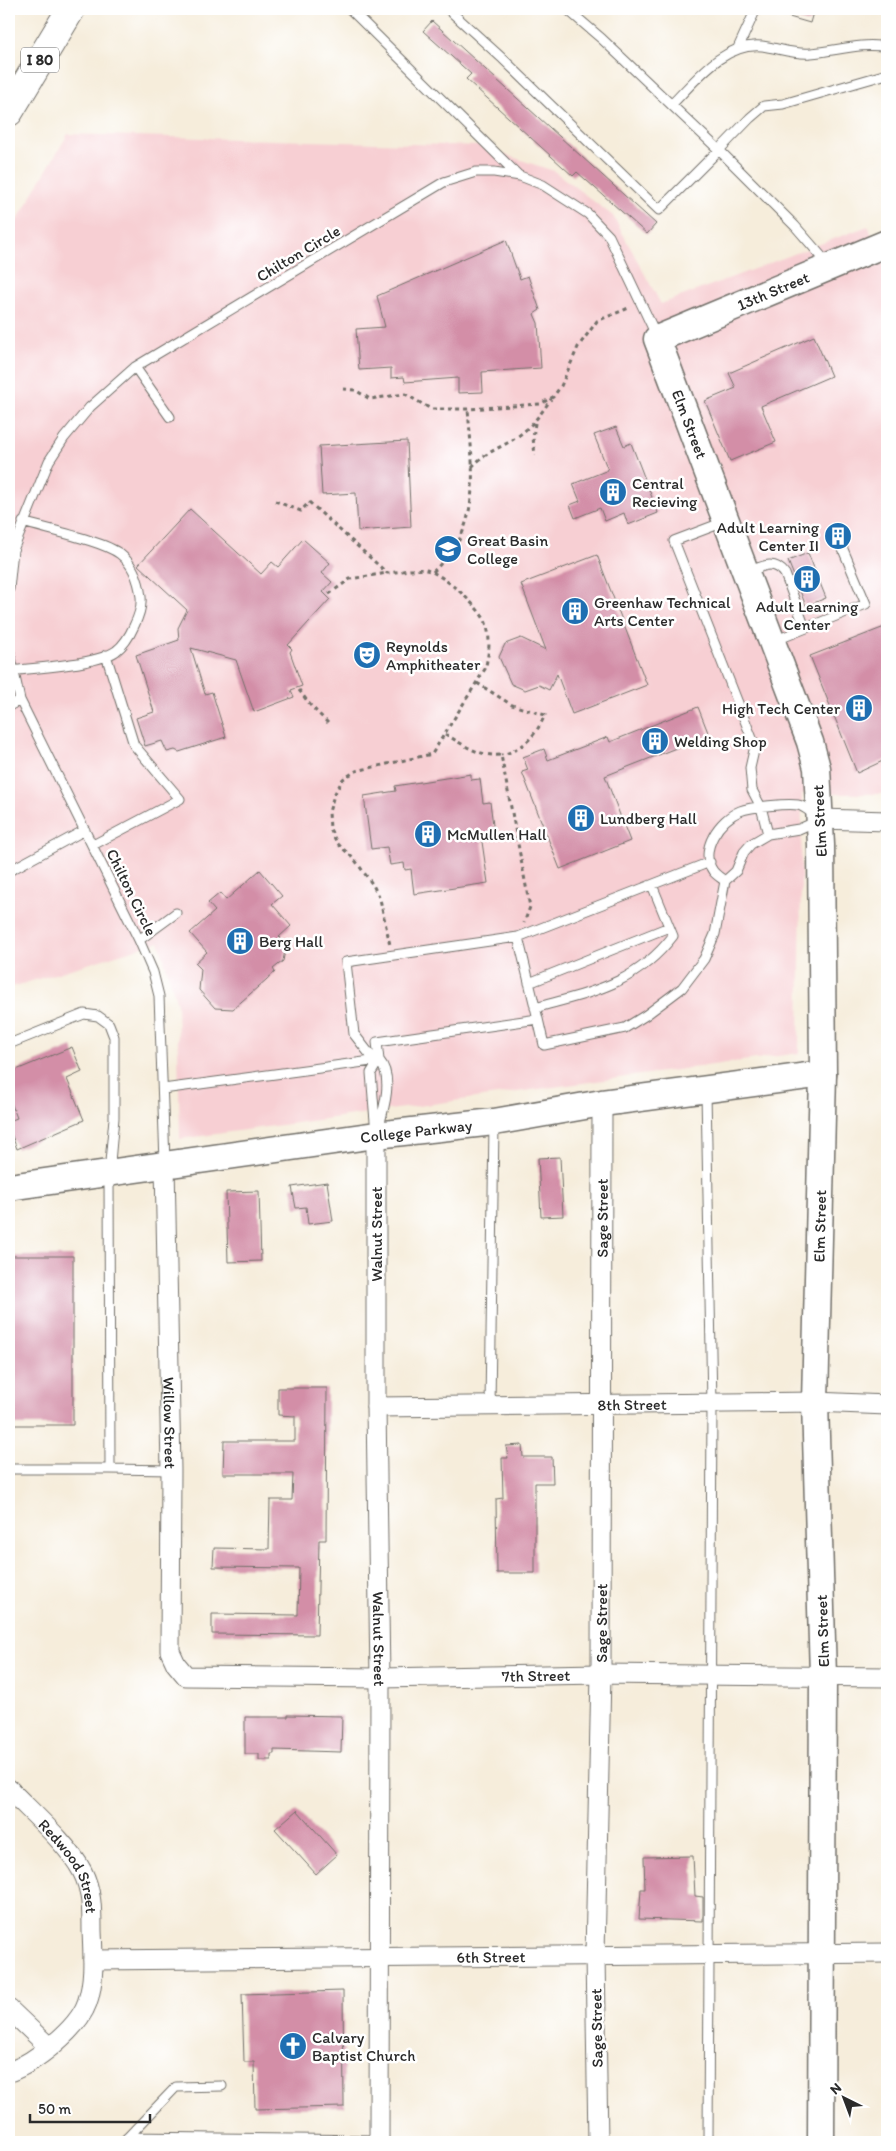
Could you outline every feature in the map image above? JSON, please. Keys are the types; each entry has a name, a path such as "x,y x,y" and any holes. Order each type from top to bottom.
{"highway":[{"name":"I 80","path":"9,112 71,9"}],"street":[{"name":"13th Street","path":"657,339 887,243"},
{"name":"Elm Street","path":"657,339 772,642 817,768 821,819 823,1074 816,1402 823,1676 821,2142"},
{"path":"821,819 887,821"},
{"name":"College Parkway","path":"9,1187 376,1135 494,1122 602,1103 823,1074"},
{"name":"Sage Street","path":"598,2142 595,1955 601,1674 602,1103"},
{"name":"Walnut Street","path":"376,1135 376,1407 380,1678 379,2141"},
{"name":"Willow Street","path":"165,1165 171,1470 170,1652 176,1664 186,1676"},
{"name":"8th Street","path":"376,1407 600,1406 816,1402 887,1405"},
{"name":"7th Street","path":"186,1676 380,1678 601,1674 887,1677"},
{"name":"Redwood Street","path":"9,1789 62,1845 82,1871 92,1900 93,1960 87,2004 78,2020 49,2047 23,2067 9,2072"},
{"name":"6th Street","path":"93,1960 887,1952"},
{"path":"9,2009 49,2047"}],"lane":[{"path":"350,9 520,176"},
{"path":"448,9 503,59 659,210 764,106 783,104 887,74"},
{"path":"567,9 672,104 795,226 830,266"},
{"path":"738,48 756,9"},
{"path":"672,104 715,62 738,48 747,45 810,54 873,44 887,47"},
{"name":"Chilton Circle","path":"9,589 13,550 49,461 64,438 90,406 135,367 444,182 476,172 494,172 520,176 543,184 588,214 609,236 657,339"},
{"path":"135,367 170,417"},
{"path":"726,521 674,541 755,746 750,768 752,790 761,807 768,834"},
{"path":"12,671 106,656 117,650 129,636 138,618 142,601 139,583 131,565 120,554 106,547 23,522"},
{"path":"772,642 866,604 842,547"},
{"path":"746,573 767,565 774,564 780,568 785,574 805,628"},
{"name":"Chilton Circle","path":"9,648 12,671 20,700 93,845 153,972 159,996 165,1165"},
{"path":"93,845 180,799 134,745 106,656"},
{"path":"9,706 20,700"},
{"path":"725,881 713,870 708,854 714,835 724,821 741,811 761,807 799,805 821,819"},
{"path":"518,937 544,1045 625,1028 682,988 704,959 715,934 725,881 736,871 744,852 751,844 768,834 800,829 821,819"},
{"path":"9,871 85,830"},
{"path":"376,1135 387,1100 385,1067 354,1034 346,962 518,937 710,862"},
{"path":"535,1008 612,985 638,971 665,947 673,936 652,885"},
{"path":"139,940 176,913"},
{"path":"529,983 670,927"},
{"path":"9,1044 84,1014 98,1016 109,1024 114,1037 114,1118 109,1173 110,1469"},
{"path":"376,1135 371,1073 377,1060 377,1042 538,1019"},
{"path":"163,1089 377,1060"},
{"path":"706,1090 712,1404 708,2142"},
{"path":"490,1406 494,1122"},
{"path":"9,1469 171,1470"},
{"path":"126,2140 176,2087 222,2086"},
{"path":"126,2140 379,2141"}],"path":[{"path":"472,468 479,459 491,450 516,438 535,423 561,386 578,347 597,321 641,303"},
{"path":"343,389 356,390 370,399 405,394 431,409 468,409 540,404 553,397"},
{"path":"433,572 451,552 461,536 471,507 472,468 468,409"},
{"path":"535,423 533,438 535,455"},
{"path":"275,501 301,511 309,502 388,573"},
{"path":"330,594 350,579 426,570 433,572 454,587 470,603 485,622 489,639 489,655 485,669 432,754 356,771 343,779 334,795 329,812 330,828 337,843 355,860 373,885 380,900 391,956"},
{"path":"445,734 476,752 488,756 515,752 537,731 545,715 512,705 477,683"},
{"path":"299,690 311,706 330,724"},
{"path":"501,755 530,907"}],"shaded area":[{"name":"Great Basin College","path":"68,134 479,146 554,171 613,216 661,304 868,226 887,273 887,794 802,794 799,1053 180,1139 177,1004 159,942 9,988 9,234"}],"building":[{"path":"772,9 814,9 810,23 772,12"},
{"path":"432,21 656,224 647,234 577,172 573,176 466,79 471,74 423,31"},
{"path":"506,240 520,279 528,276 540,310 534,314 538,323 541,368 482,372 483,392 458,393 458,378 405,382 404,377 391,378 391,368 359,370 356,329 385,327 377,296"},
{"path":"814,336 831,376 761,406 776,442 730,461 705,401 736,388 729,373"},
{"name":"Central Recieving","path":"616,427 624,446 631,443 658,513 628,525 624,513 605,521 600,508 575,518 570,505 580,501 573,484 608,470 594,435"},
{"path":"407,441 411,527 358,531 356,493 322,495 319,446"},
{"path":"190,509 261,574 272,562 278,567 303,539 330,563 322,573 332,582 323,592 330,599 288,645 292,649 290,652 302,686 291,690 294,697 254,712 236,660 191,648 205,694 212,692 226,737 179,752 175,750 167,752 162,741 145,746 136,718 154,712 136,655 179,640 178,628 187,610 138,565"},
{"name":"Adult Learning Center","path":"808,553 826,598 806,606 788,561"},
{"name":"Greenhaw Technical Arts Center","path":"597,555 647,685 572,714 557,674 549,690 539,685 525,690 511,684 499,657 505,644 521,638 546,650 521,584"},
{"name":"High Tech Center","path":"887,626 887,759 857,773 810,656"},
{"name":"Lundberg Hall","path":"698,707 709,735 605,776 630,841 560,869 522,772 528,770 523,757 544,749 548,760 608,737 610,742"},
{"name":"McMullen Hall","path":"471,774 471,780 480,779 483,803 490,802 494,833 481,835 488,883 414,894 411,869 405,870 404,863 390,865 387,847 371,849 364,796 396,791 395,786"},
{"name":"Berg Hall","path":"260,870 282,896 272,904 291,926 279,937 286,945 283,961 273,969 275,972 233,1009 215,1008 199,990 201,969 195,963 207,952 190,933 215,911 208,903 220,893 226,900"},
{"path":"72,1047 82,1072 67,1079 84,1120 17,1149 9,1128 9,1121 17,1118 9,1097 9,1073"},
{"path":"560,1157 563,1216 541,1217 538,1158"},
{"path":"327,1182 333,1221 308,1224 306,1207 296,1208 292,1187"},
{"path":"259,1191 261,1261 228,1262 226,1192"},
{"path":"9,1256 73,1256 73,1425 9,1425"},
{"path":"278,1388 327,1388 326,1540 319,1540 317,1635 212,1634 212,1614 298,1615 299,1568 213,1567 214,1548 269,1549 270,1500 292,1500 293,1474 223,1474 224,1441 295,1441 295,1416 278,1415"},
{"path":"522,1445 523,1457 552,1457 553,1483 535,1483 535,1573 497,1573 496,1499 503,1498 502,1458 508,1458 506,1446"},
{"path":"288,1715 342,1716 341,1752 274,1750 274,1754 271,1754 271,1760 259,1760 259,1754 245,1754 245,1717 288,1717"},
{"path":"297,1810 337,1855 316,1874 275,1829"},
{"path":"693,1856 695,1896 703,1897 703,1921 639,1919 641,1889 645,1889 644,1857"},
{"name":"Calvary Baptist Church","path":"343,1991 344,2107 255,2109 254,2062 244,2062 242,1994"}],"place":[{"name":"Central Recieving","path":"613,492"},
{"name":"Adult Learning Center II","path":"838,536"},
{"name":"Great Basin College","path":"448,549"},
{"name":"Adult Learning Center","path":"807,579"},
{"name":"Greenhaw Technical Arts Center","path":"575,611"},
{"name":"Reynolds Amphitheater","path":"367,655"},
{"name":"High Tech Center","path":"859,708"},
{"name":"Welding Shop","path":"655,741"},
{"name":"Lundberg Hall","path":"581,818"},
{"name":"McMullen Hall","path":"428,834"},
{"name":"Berg Hall","path":"240,941"},
{"name":"Calvary Baptist Church","path":"293,2046"}]}
